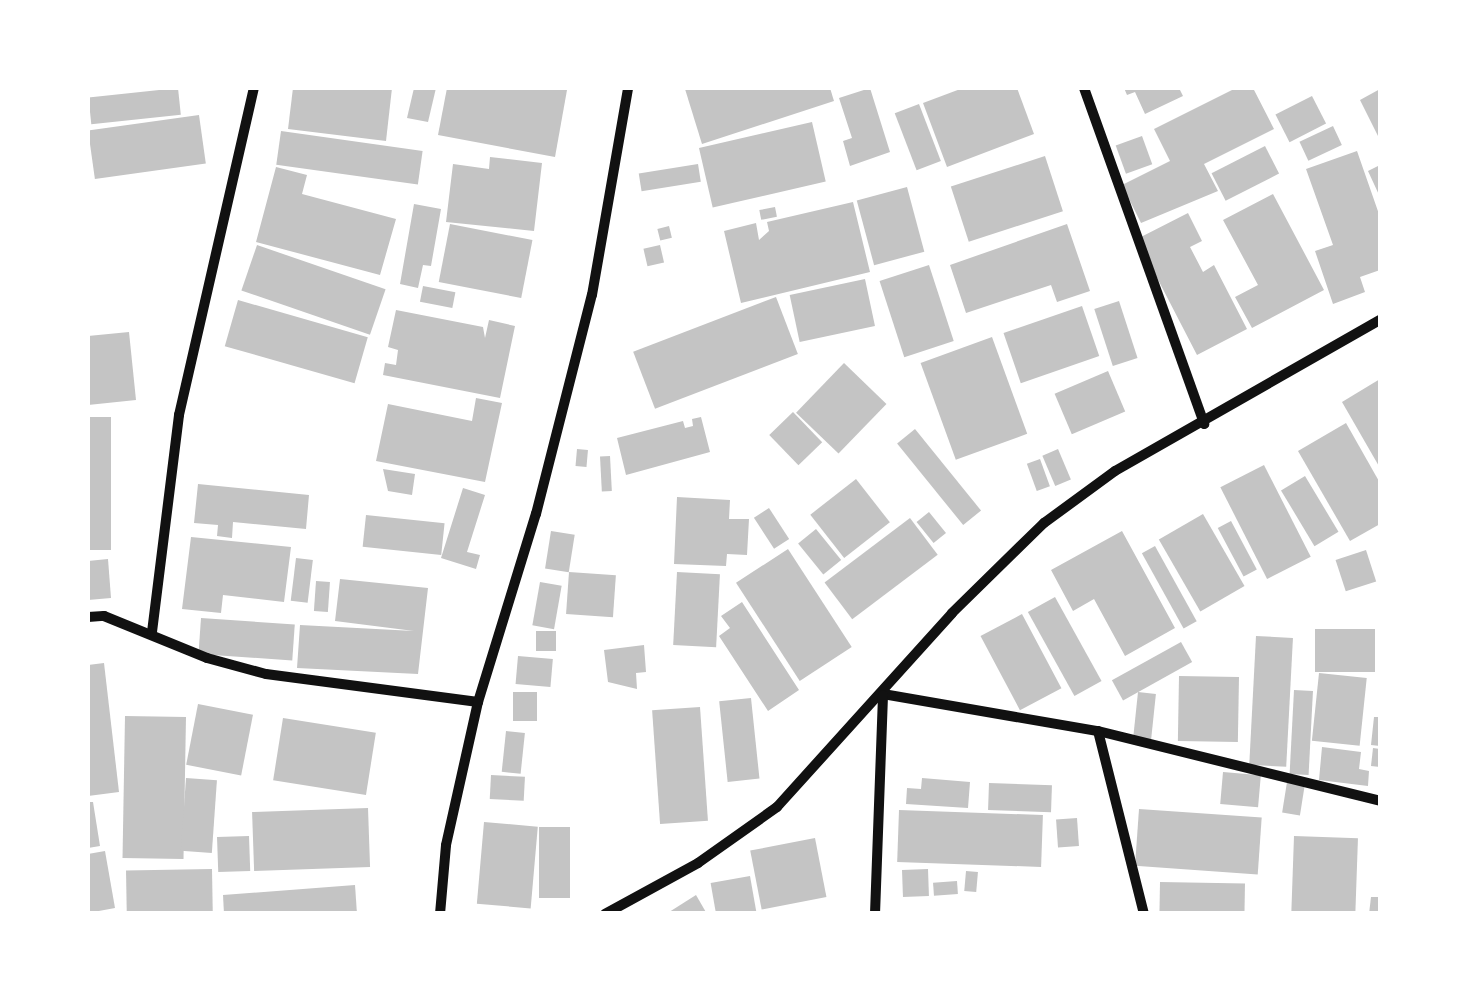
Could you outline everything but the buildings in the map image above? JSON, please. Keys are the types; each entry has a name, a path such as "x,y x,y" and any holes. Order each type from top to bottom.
{"street":[{"path":"152,632 179,415 254,88"},
{"path":"440,914 446,845 478,702 536,514 592,294 628,88"},
{"path":"1084,88 1204,424"},
{"path":"605,914 698,864 777,807 883,694 952,612 1044,523 1116,471 1380,320"},
{"path":"88,617 104,616 152,632 207,658 266,674 478,702"},
{"path":"883,694 1098,731 1380,801"},
{"path":"875,914 883,694"},
{"path":"1098,731 1144,914"}]}
